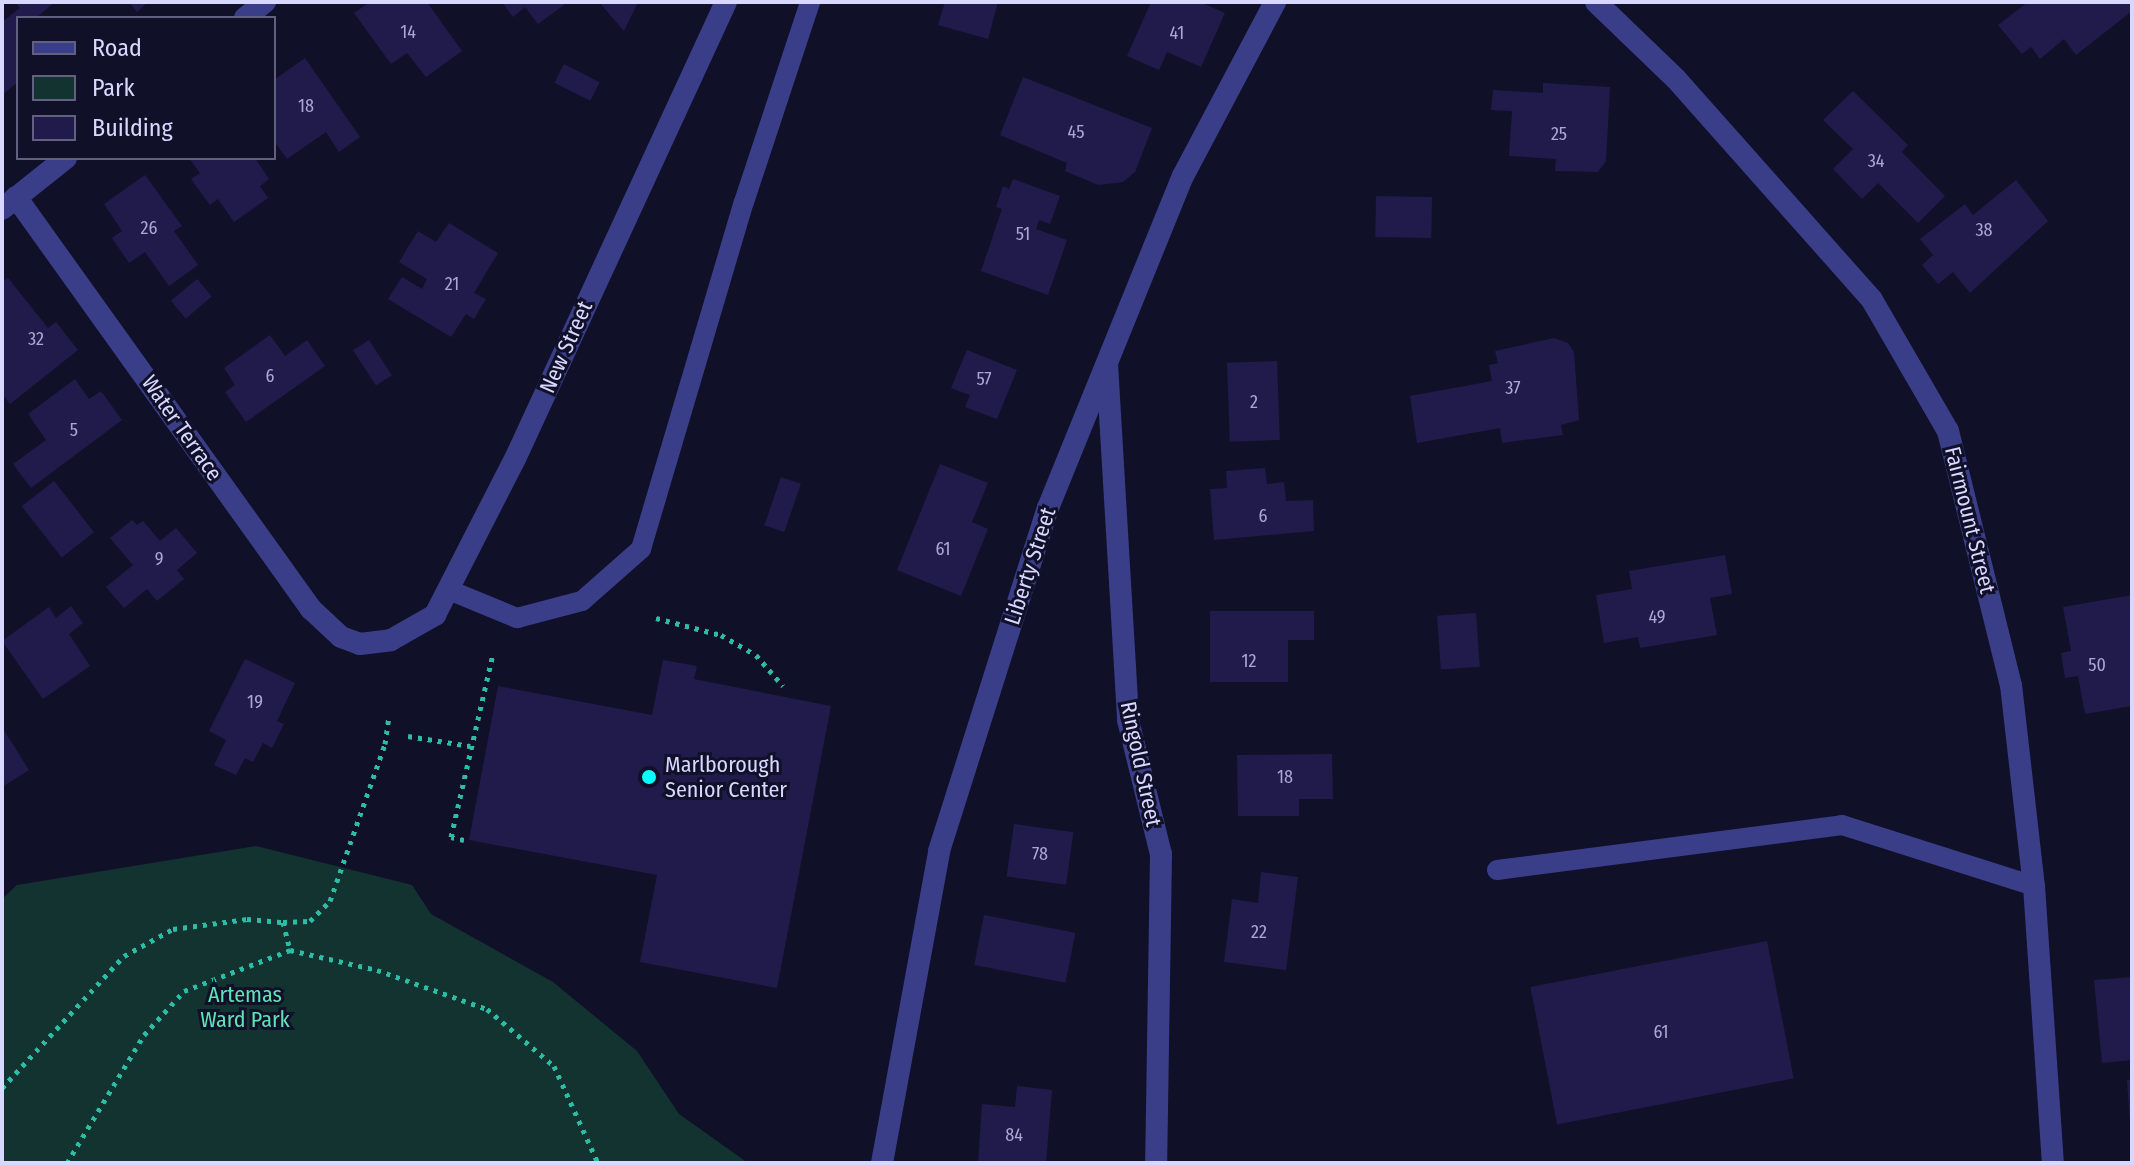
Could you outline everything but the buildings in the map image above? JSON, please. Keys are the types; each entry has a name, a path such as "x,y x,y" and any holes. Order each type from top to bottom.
{"street":[{"path":"248,16 265,2"},
{"name":"New Street","path":"360,644 391,640 435,615 515,459 726,2"},
{"name":"Liberty Street","path":"882,1163 939,851 1048,508 1183,176 1275,2"},
{"name":"Fairmount Street","path":"1596,2 1676,79 1872,300 1948,431 2011,685 2034,886 2053,1163"},
{"path":"9,203 63,160"},
{"name":"Water Terrace","path":"9,203 311,609 341,637 360,644"},
{"name":"Ringold Street","path":"1107,364 1128,720 1161,854 1156,1163"}],"lane":[{"path":"449,590 517,618 582,601 641,549 744,202 810,2"},
{"path":"1497,870 1842,825 2034,886"}],"path":[{"path":"656,618 721,635 756,655 783,686"},
{"path":"464,840 451,837 493,654"},
{"path":"2,1088 124,956 173,929 247,919 310,921 330,901 385,744 389,715"},
{"path":"408,736 470,746"},
{"path":"283,922 290,950"},
{"path":"67,1163 144,1035 184,991 290,950 377,970 487,1009 554,1066 598,1163"}],"green space":[{"name":"Artemas Ward Park","path":"256,846 412,885 431,914 553,982 637,1051 679,1114 748,1163 2,1163 2,899 17,885"}],"place":[{"name":"Marlborough Senior Center","path":"649,777"}]}
